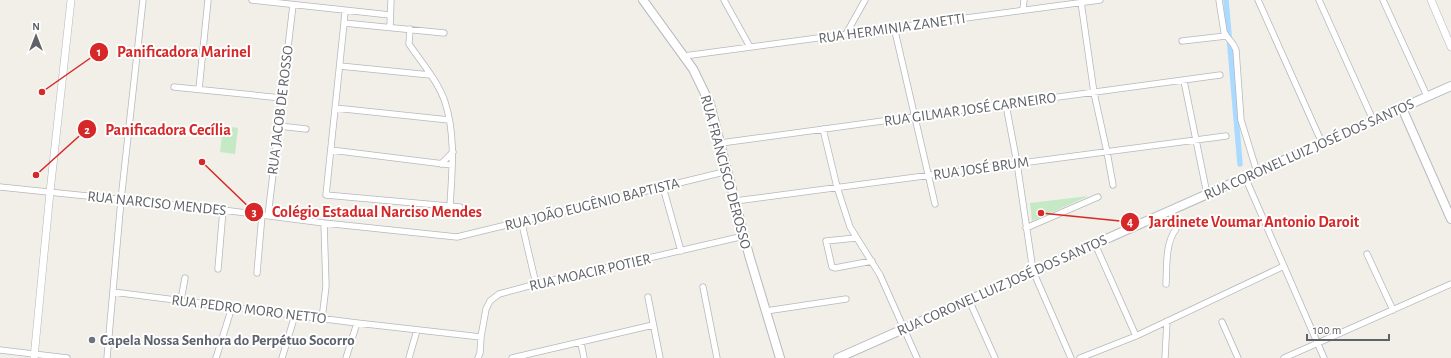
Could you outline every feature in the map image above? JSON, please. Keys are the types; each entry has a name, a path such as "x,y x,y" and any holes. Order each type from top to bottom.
{"main road":[{"name":"RUA FRANCISCO DEROSSO","path":"643,0 693,69 710,104 744,236 780,358"},
{"name":"RUA CORONEL LUIZ JOSÉ DOS SANTOS","path":"838,358 847,356 1170,210 1451,86"},
{"path":"1402,108 1451,219"}],"street":[{"path":"34,356 71,0"},
{"path":"107,358 121,200 143,0"},
{"path":"199,89 208,0"},
{"path":"252,0 390,15"},
{"path":"390,27 391,0"},
{"path":"724,0 750,47"},
{"path":"846,34 865,0"},
{"path":"1023,10 1024,0"},
{"name":"RUA HERMINIA ZANETTI","path":"684,56 1090,0 1100,0"},
{"path":"1219,0 1222,26 1228,38 1233,42 1236,50 1241,120 1257,172"},
{"path":"1258,0 1322,143"},
{"path":"1319,0 1373,120"},
{"path":"1383,0 1427,96"},
{"path":"1431,0 1451,47"},
{"path":"1081,2 1094,93 1113,185"},
{"name":"RUA JACOB DE ROSSO","path":"257,273 279,126 289,3"},
{"path":"345,11 326,195 460,208"},
{"path":"369,25 370,14"},
{"path":"344,23 444,33"},
{"path":"894,27 935,204"},
{"path":"410,29 409,44 430,74 445,101 453,152 450,206"},
{"path":"1182,41 1228,38"},
{"path":"417,73 422,63"},
{"path":"340,66 430,74"},
{"name":"RUA GILMAR JOSÉ CARNEIRO","path":"721,143 1220,75"},
{"path":"1184,81 1207,194"},
{"path":"174,87 282,98"},
{"path":"1006,105 1017,162 1033,272 1071,358"},
{"path":"335,108 449,120"},
{"path":"279,126 306,129"},
{"path":"823,129 837,187 850,227 872,261 917,358"},
{"name":"RUA JOSÉ BRUM","path":"735,201 1017,162 1226,136"},
{"path":"331,150 452,165"},
{"path":"441,164 453,152"},
{"name":"RUA JOÃO EUGÊNIO BAPTISTA","path":"456,237 728,171"},
{"path":"1245,177 1324,358"},
{"name":"RUA NARCISO MENDES","path":"0,187 223,210 324,223 456,237"},
{"path":"663,187 681,251"},
{"path":"1026,228 1098,197"},
{"path":"218,269 223,210"},
{"path":"1166,284 1170,237 1176,229 1170,210"},
{"path":"522,220 536,284"},
{"path":"322,319 326,286 324,223"},
{"name":"RUA MOACIR POTIER","path":"479,355 486,309 490,301 499,294 536,284 744,236"},
{"path":"856,238 826,241 825,243 832,267 835,268 872,261"},
{"path":"1095,244 1136,336"},
{"path":"1367,254 1393,310"},
{"path":"1080,358 1136,336 1284,266"},
{"path":"181,300 184,278"},
{"path":"1284,358 1451,284"},
{"path":"703,287 717,358"},
{"name":"RUA PEDRO MORO NETTO","path":"113,292 322,319 481,337"},
{"path":"648,297 660,358"},
{"path":"766,311 846,299"},
{"path":"969,300 995,358"},
{"path":"216,358 232,307"},
{"path":"282,358 295,315"},
{"path":"1165,358 1168,321"},
{"path":"1222,322 1238,358"},
{"path":"346,358 357,323"},
{"path":"512,358 654,325"},
{"path":"409,358 417,330"},
{"path":"581,342 584,358"},
{"path":"0,350 34,356 67,358"},
{"path":"479,355 485,358"}],"green space":[{"path":"223,126 238,128 235,154 220,152"},
{"path":"1089,196 1032,221 1030,203"}],"waterway":[{"path":"1226,0 1240,164"}],"place":[{"name":"Panificadora Marinel","path":"42,92"},
{"name":"Colégio Estadual Narciso Mendes","path":"202,162"},
{"name":"Panificadora Cecília","path":"36,175"},
{"name":"Jardinete Voumar Antonio Daroit","path":"1041,213"},
{"name":"Capela Nossa Senhora do Perpétuo Socorro","path":"92,340"}]}
